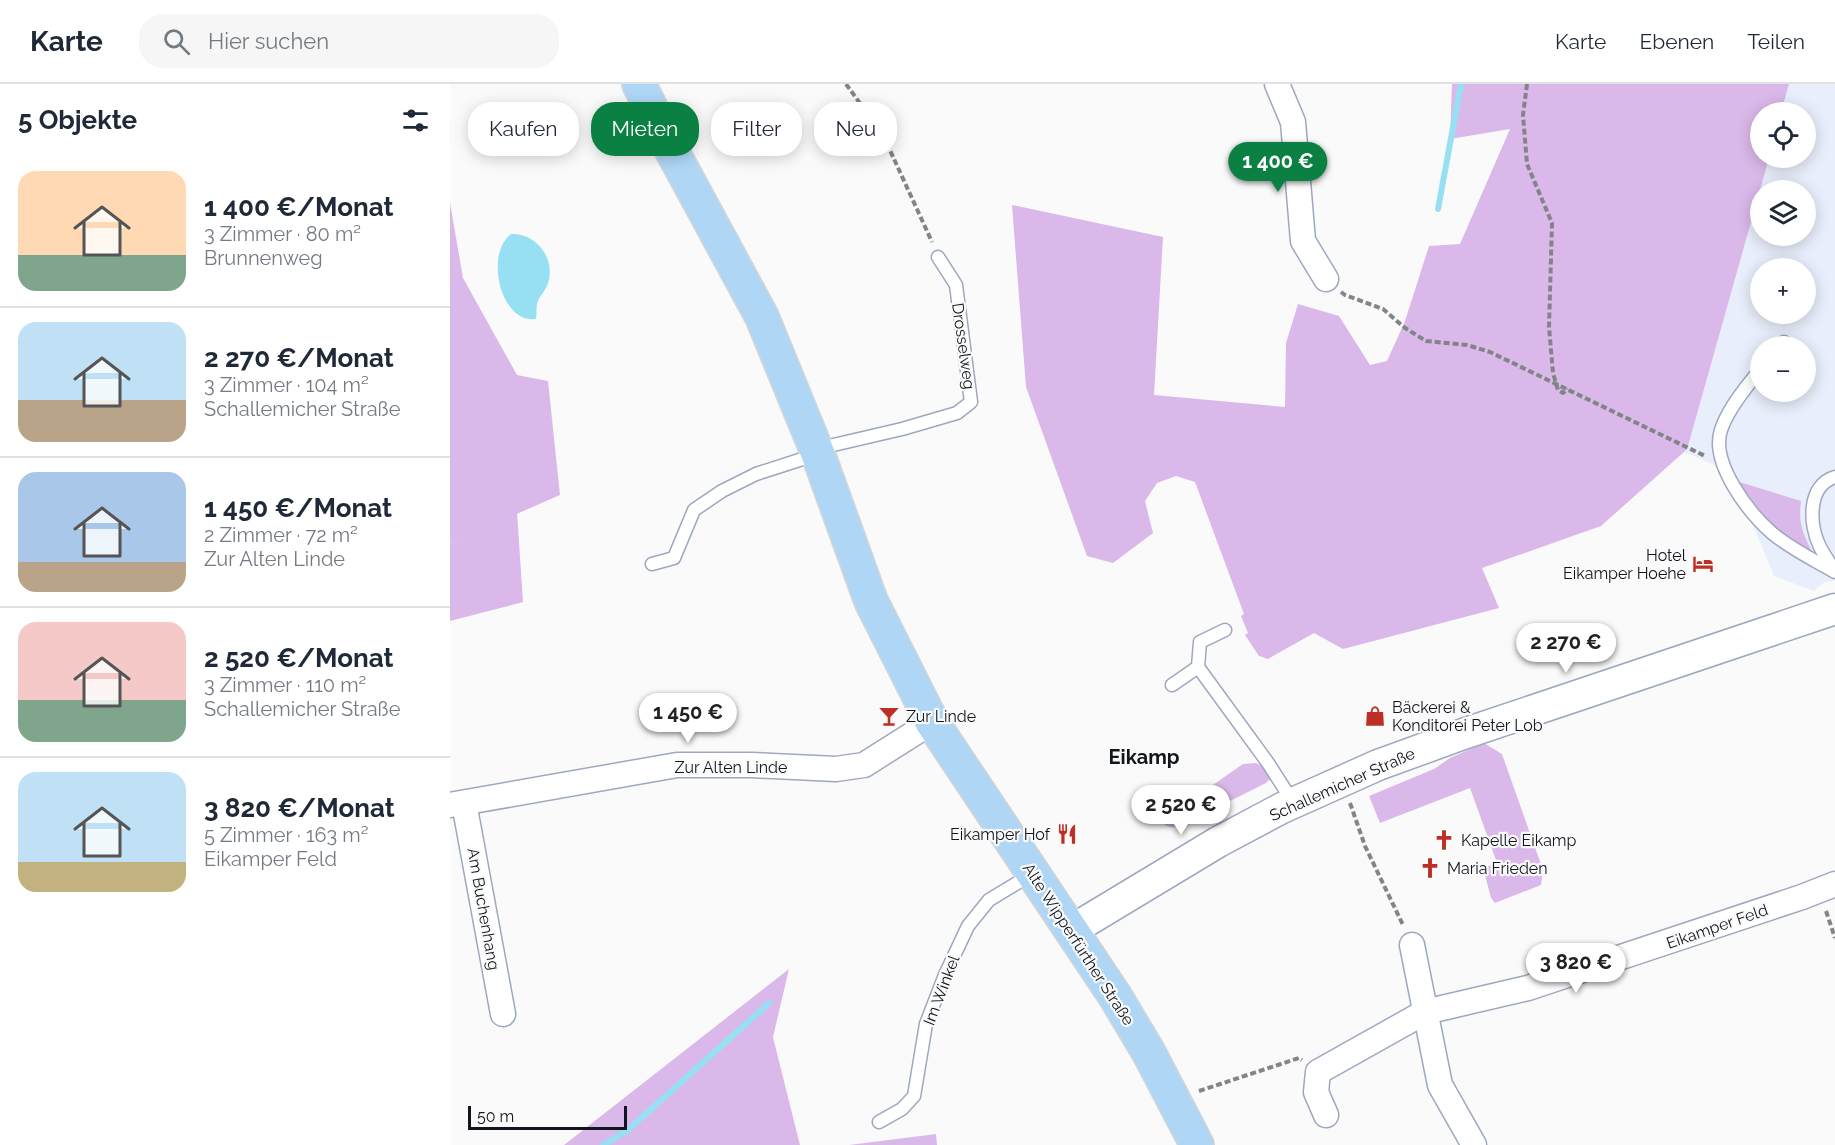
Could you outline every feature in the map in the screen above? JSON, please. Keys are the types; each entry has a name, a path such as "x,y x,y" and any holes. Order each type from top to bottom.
{"main road":[{"name":"Alte Wipperfürther Straße","path":"639,84 671,149 762,317 818,454 871,601 935,719 1149,1053 1197,1145"}],"street":[{"path":"1277,84 1293,122 1303,241 1326,279"},
{"name":"Schallemicher Straße","path":"1072,930 1218,842 1342,780 1466,733 1835,609"},
{"name":"Zur Alten Linde","path":"457,804 677,765 751,765 836,769 864,765 935,719"},
{"name":"Am Buchenhang","path":"457,804 503,1014"},
{"name":"Eikamper Feld","path":"1318,1072 1425,1012 1528,988 1780,905 1827,887"},
{"path":"1412,945 1440,1085 1474,1145"},
{"path":"1318,1072 1316,1092 1326,1115"}],"lane":[{"name":"Drosselweg","path":"818,454 829,446 902,429 957,412 972,402 956,285 938,256"},
{"path":"1750,385 1720,431 1719,450 1722,463 1735,487 1771,532 1798,551 1835,572"},
{"path":"652,564 674,558 694,510 722,491 756,474 818,454"},
{"path":"1835,477 1819,486 1813,505 1818,545 1835,572"},
{"path":"1225,630 1200,642 1198,667 1268,763 1294,803"},
{"path":"1172,685 1198,667"},
{"name":"Im Winkel","path":"879,1122 902,1108 914,1096 926,1024 945,975 968,926 989,900 1033,873"}],"path":[{"path":"846,84 883,135 938,256"},
{"path":"1527,84 1523,115 1527,164 1552,223 1549,327 1553,373 1560,392 1564,393 1568,389 1722,463"},
{"path":"1326,279 1345,295 1383,309 1405,328 1426,340 1467,345 1490,352 1556,383"},
{"path":"1342,780 1365,846 1412,945"},
{"path":"1827,887 1835,938"},
{"path":"1191,1093 1299,1058 1318,1072"}],"shaded area":[{"path":"1452,84 1789,84 1784,102 1750,102 1750,168 1766,168 1763,180 1750,180 1750,226 1688,446 1684,452 1601,526 1482,568 1499,608 1343,649 1314,633 1268,659 1259,656 1245,635 1248,633 1241,616 1244,614 1195,482 1176,476 1157,483 1145,501 1153,533 1113,563 1087,556 1026,387 1012,205 1163,237 1154,395 1285,407 1286,343 1298,304 1339,316 1370,365 1387,361 1405,321 1429,246 1460,244 1510,129 1450,139"},
{"path":"1789,84 1835,84 1835,580 1823,583 1814,591 1774,576 1752,523 1724,481 1717,466 1684,452 1688,446 1750,226 1750,246 1816,246 1816,180 1763,180 1766,168 1816,168 1816,102 1784,102"},
{"path":"450,203 463,278 517,375 548,381 560,495 450,543"},
{"path":"1736,481 1801,501 1802,529 1813,554 1771,525"},
{"path":"517,512 523,602 450,621 450,543"},
{"path":"1484,743 1502,754 1543,870 1541,885 1495,903 1491,898 1483,868 1497,863 1470,788 1380,823 1369,796 1434,769 1450,758"},
{"path":"1256,763 1268,774 1270,779 1266,783 1180,826 1169,827 1161,821 1243,764"},
{"path":"789,969 773,1037 800,1145 564,1145"},
{"path":"936,1134 937,1145 849,1145"}],"water":[{"path":"511,234 536,242 546,256 549,265 548,283 538,301 536,319 524,318 514,311 500,286 499,257 503,244"}],"waterway":[{"path":"1438,209 1461,84"},
{"path":"603,1145 628,1130 769,1003"}],"place":[{"name":"Hotel Eikamper Hoehe","path":"1703,564"},
{"name":"Zur Linde","path":"889,716"},
{"name":"Bäckerei & Konditorei Peter Lob","path":"1375,716"},
{"name":"Eikamper Hof","path":"1067,834"},
{"name":"Kapelle Eikamp","path":"1444,840"},
{"name":"Maria Frieden","path":"1430,868"}],"district":[{"name":"Eikamp","path":"1144,757"}]}
